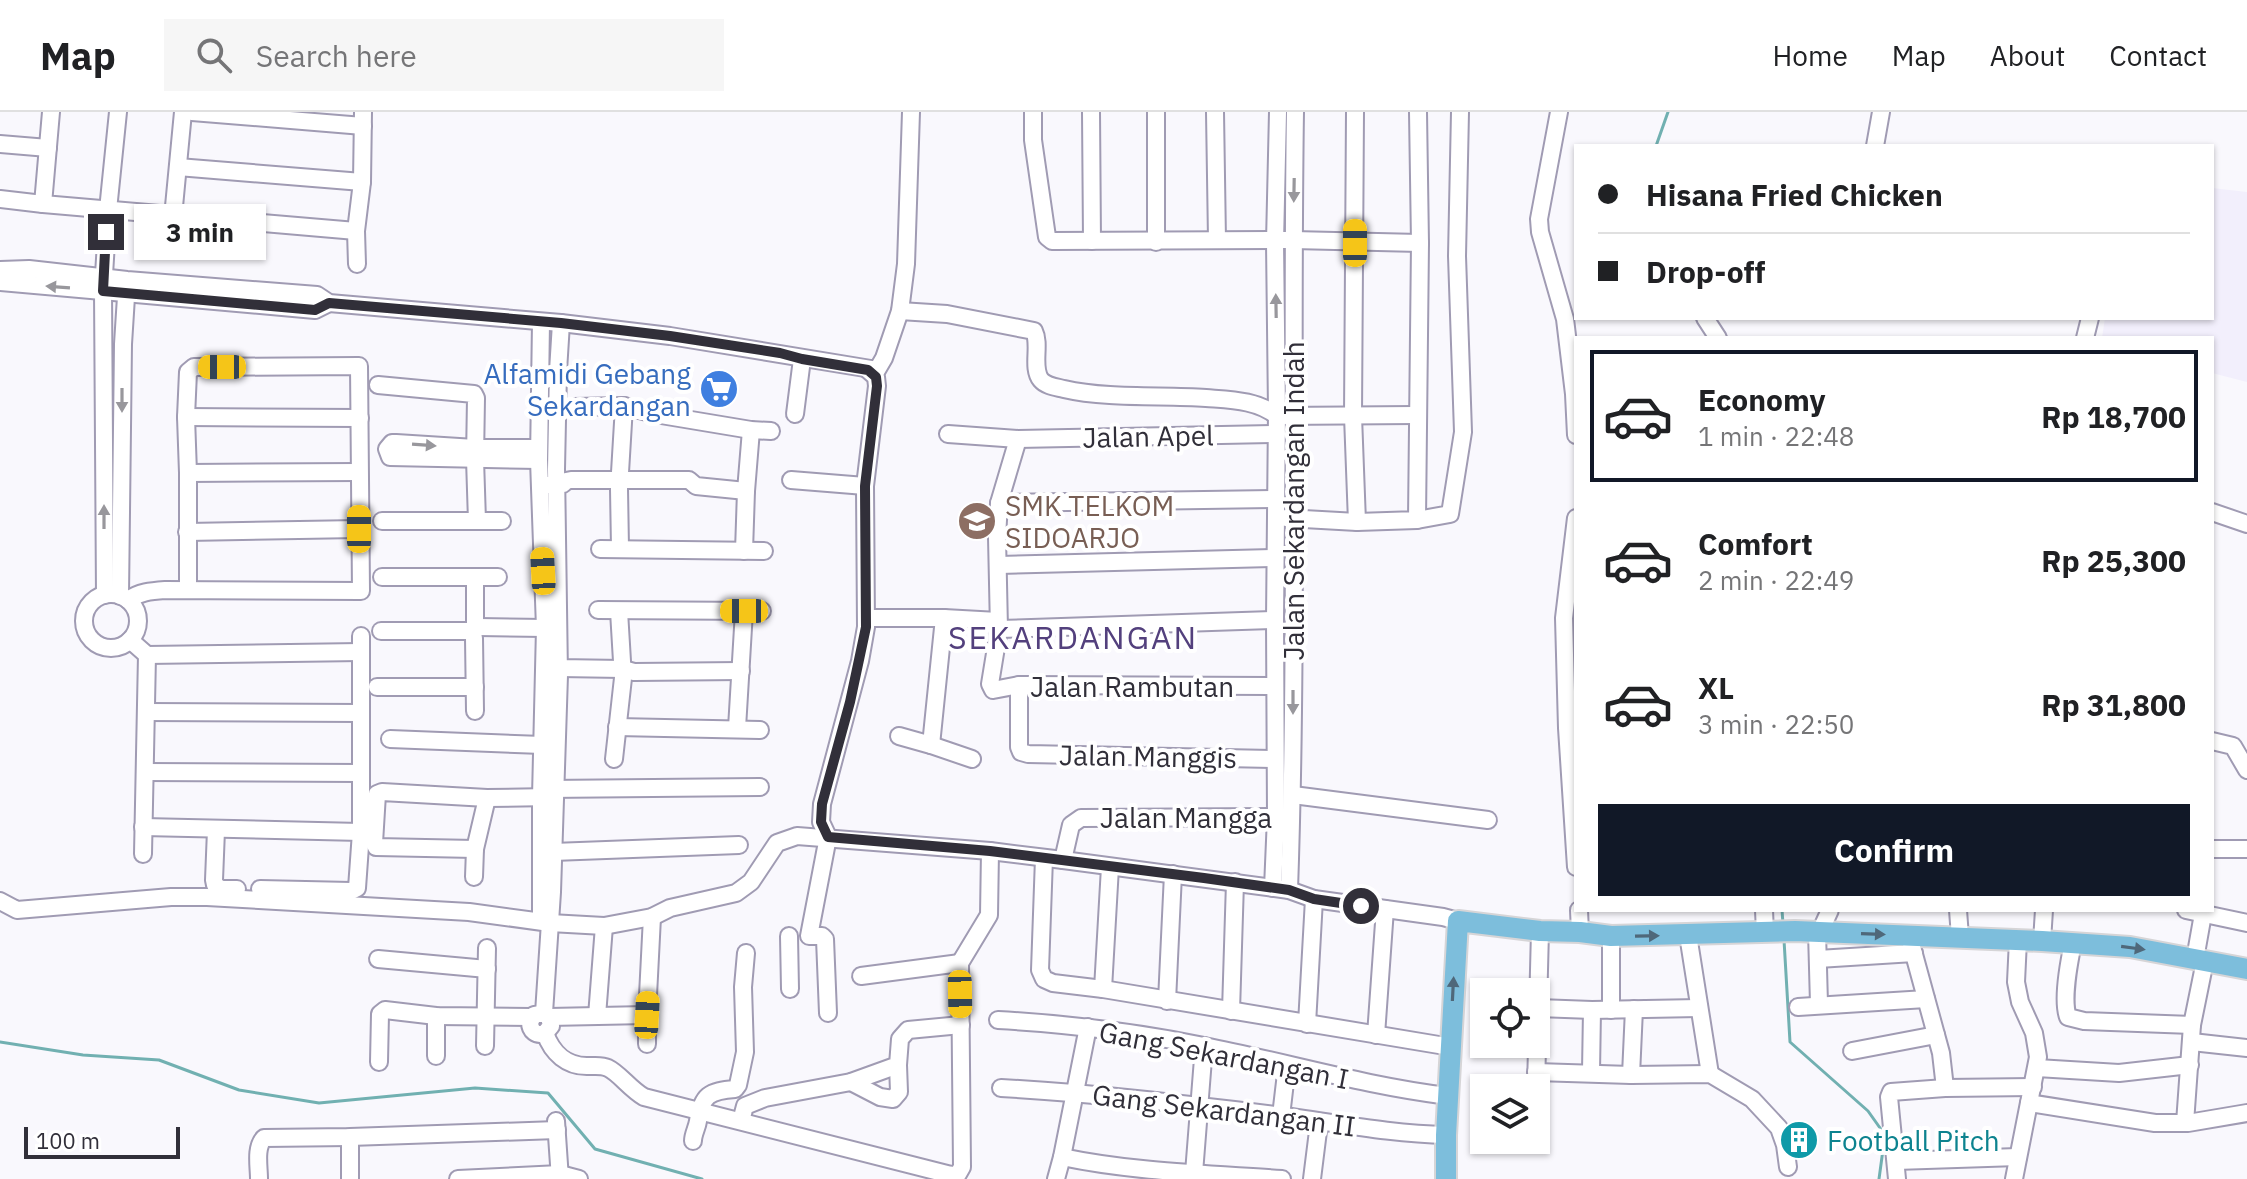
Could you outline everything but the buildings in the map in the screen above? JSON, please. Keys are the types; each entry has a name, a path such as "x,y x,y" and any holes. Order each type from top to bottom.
{"main road":[{"path":"1446,1179 1458,921 1611,936 1795,931 1912,944 1960,937 2042,941 2130,947 2200,960 2246,964"}],"street":[{"path":"43,204 51,112"},
{"path":"118,112 103,284 118,597"},
{"path":"173,217 183,112"},
{"path":"192,112 363,119 357,264"},
{"path":"0,282 317,295 329,303 561,323 685,338 877,370 900,311 906,264 911,112"},
{"path":"1033,112 1033,140 1047,237 1052,241 1420,243"},
{"path":"1091,112 1092,241"},
{"path":"1156,112 1156,242"},
{"path":"1215,112 1217,240"},
{"name":"Jalan Sekardangan Indah","path":"1278,112 1284,241 1285,417 1295,518 1293,795 1284,817"},
{"name":"Jalan Sekardangan Indah","path":"1284,241 1295,112"},
{"path":"1355,112 1353,416 1357,522"},
{"path":"1417,520 1418,112"},
{"path":"1277,517 1357,522 1417,520 1450,514 1463,432 1457,256 1460,112"},
{"path":"1559,112 1539,219 1565,319 1574,386"},
{"path":"1875,144 1881,112"},
{"path":"0,144 48,148"},
{"path":"178,167 362,182"},
{"path":"0,199 173,217 356,231"},
{"path":"0,270 29,269 103,284"},
{"path":"118,597 127,286"},
{"path":"900,311 947,314 1034,331 1037,372 1041,380 1085,394 1231,400 1255,404 1285,417 1416,415"},
{"path":"541,322 549,371 545,632 552,669 542,745 553,852 546,922"},
{"path":"561,323 549,371 547,471 552,669 541,1019 552,1049 571,1063 608,1068 644,1097 951,1175 958,1174 962,1167 960,963 989,915 985,851"},
{"path":"104,344 123,344"},
{"path":"795,414 802,359"},
{"path":"118,597 134,607 138,624 130,640 122,645 106,647 91,639 86,632 84,624 88,607 93,601 146,592 188,590 361,591 359,366 194,367 188,372 188,590"},
{"path":"809,936 828,837 821,822 822,804 856,675 866,618 865,486 877,386 876,377 868,370"},
{"path":"378,385 474,394 477,521"},
{"path":"620,548 619,484 624,406"},
{"path":"574,407 624,406 655,414 771,431"},
{"path":"623,424 655,414"},
{"path":"186,417 360,418"},
{"name":"Jalan Sekardangan Indah","path":"1281,889 1284,817 1275,759 1275,558 1277,434 1285,417"},
{"path":"744,551 751,430"},
{"name":"Jalan Apel","path":"948,434 1018,439 1277,434"},
{"path":"999,625 999,503 1018,439"},
{"path":"475,453 547,471 566,481 597,485 645,484 688,491 696,486 746,491"},
{"path":"188,473 359,472"},
{"path":"791,480 865,486"},
{"path":"999,503 1276,499"},
{"path":"2214,513 2247,524"},
{"path":"382,521 502,521"},
{"path":"187,532 359,529"},
{"path":"600,549 764,551"},
{"path":"1574,550 1571,598 1574,811"},
{"path":"999,565 1275,558"},
{"path":"382,577 498,577"},
{"path":"475,578 475,711"},
{"path":"598,610 762,611"},
{"path":"614,759 627,673 619,611"},
{"path":"737,728 744,611"},
{"path":"866,618 944,618 999,625 1275,620"},
{"path":"931,745 944,618"},
{"name":"Jalan Rambutan","path":"999,625 990,687 993,690 1019,685 1275,679 1293,671"},
{"path":"381,631 545,632"},
{"path":"130,640 147,655 361,644 361,832 357,888 351,891 221,889 214,880 216,830"},
{"path":"143,854 147,655"},
{"path":"552,669 627,673 741,671"},
{"name":"Jalan Manggis","path":"1019,685 1021,752 1275,759"},
{"path":"377,687 475,687"},
{"path":"146,712 361,713"},
{"path":"617,727 760,730"},
{"path":"899,736 972,759"},
{"path":"390,739 542,745"},
{"path":"2214,741 2233,746 2247,770"},
{"path":"145,772 361,773"},
{"path":"475,849 376,847 377,794 487,798 548,793 760,787"},
{"path":"1293,795 1488,820"},
{"path":"474,877 475,849 487,798"},
{"name":"Jalan Mangga","path":"1063,860 1071,825 1081,818 1284,817"},
{"path":"143,827 361,832"},
{"path":"0,901 17,910 171,897 207,897 469,912 604,926 652,917 670,908 736,893 751,882 777,843 797,836 985,851 1173,874 1281,889 1314,899 1458,921"},
{"path":"553,852 739,845"},
{"path":"2214,849 2247,849"},
{"path":"1044,858 1040,970 1044,979 1053,983 1451,1047"},
{"path":"1103,989 1110,867"},
{"path":"1167,1001 1173,874"},
{"path":"1231,1011 1235,882"},
{"path":"1307,1024 1314,899"},
{"path":"1376,1035 1385,909"},
{"path":"1579,912 1580,932"},
{"path":"1764,912 1769,933"},
{"path":"1819,1004 1819,932 1829,912"},
{"path":"1958,912 1960,937"},
{"path":"2042,941 2044,912"},
{"path":"2185,1123 2200,960 2195,912 2247,923"},
{"path":"647,1044 652,917"},
{"path":"597,1016 604,926"},
{"path":"1539,978 1540,931"},
{"path":"1688,935 1710,1074"},
{"path":"790,989 782,936 822,936 825,939 828,1013"},
{"path":"1611,936 1611,1010"},
{"path":"2014,1179 2038,1057 2034,1033 2020,1002 2016,982 2018,940"},
{"path":"2073,943 2066,1004 2068,1017 2192,1033 2247,1048"},
{"path":"1818,959 1912,944 1941,1053 1945,1088"},
{"path":"485,1046 487,948"},
{"path":"693,1141 699,1111 707,1095 735,1089 738,1085 745,1052 743,987 746,953"},
{"path":"378,959 487,969"},
{"path":"861,976 960,963"},
{"path":"1798,1007 1926,999"},
{"path":"1550,1008 1699,1008"},
{"path":"1631,1075 1634,1009"},
{"path":"1591,1072 1592,1010"},
{"path":"379,1062 382,1011 541,1019 647,1015"},
{"path":"436,1016 436,1056"},
{"name":"Gang Sekardangan I","path":"998,1020 1059,1023 1204,1046 1363,1083 1448,1096"},
{"path":"851,1082 880,1097 893,1099 899,1092 900,1039 908,1030 961,1025"},
{"path":"1056,1179 1088,1027"},
{"path":"1852,1051 1936,1035"},
{"path":"1194,1173 1204,1046"},
{"path":"747,1123 755,1108 753,1103 765,1098 851,1082 898,1065"},
{"path":"1281,1116 1287,1065"},
{"path":"2037,1068 2119,1073 2190,1065"},
{"path":"1550,1078 1591,1072 1710,1074 1752,1099 1779,1128 1788,1167"},
{"name":"Gang Sekardangan II","path":"1001,1088 1075,1092 1319,1123 1446,1135"},
{"path":"1897,1179 1890,1093 1893,1091 1945,1088 2031,1095 2155,1123 2185,1123 2247,1113"},
{"path":"1312,1179 1319,1123"},
{"path":"259,1179 259,1147 264,1138 350,1137 556,1125 560,1176"},
{"path":"350,1137 350,1179"},
{"path":"1062,1157 1111,1165 1282,1179"},
{"path":"1896,1161 2018,1157"},
{"path":"458,1179 560,1176 579,1179"}],"shaded area":[{"path":"2214,188 2247,192 2247,382 2214,374 2214,336 2102,336 2105,320 2214,320"}],"waterway":[{"path":"1657,144 1668,112"},
{"path":"1782,912 1783,924"},
{"path":"1784,940 1790,1042 1868,1111 1885,1135 1879,1179"},
{"path":"0,1042 83,1055 159,1060 239,1090 319,1103 475,1088 548,1093 595,1149 702,1179"}],"place":[{"name":"Alfamidi Gebang Sekardangan","path":"719,389"},
{"name":"SMK TELKOM SIDOARJO","path":"977,521"},
{"name":"Football Pitch","path":"1799,1140"}],"district":[{"name":"SEKARDANGAN","path":"1073,637"}],"route":[{"path":"106,232 103,291 315,310 329,303 561,323 729,345 868,370 876,377 877,386 865,486 866,627 850,702 822,804 821,822 828,837 990,851 1204,878 1289,890 1314,899 1361,906"}]}
